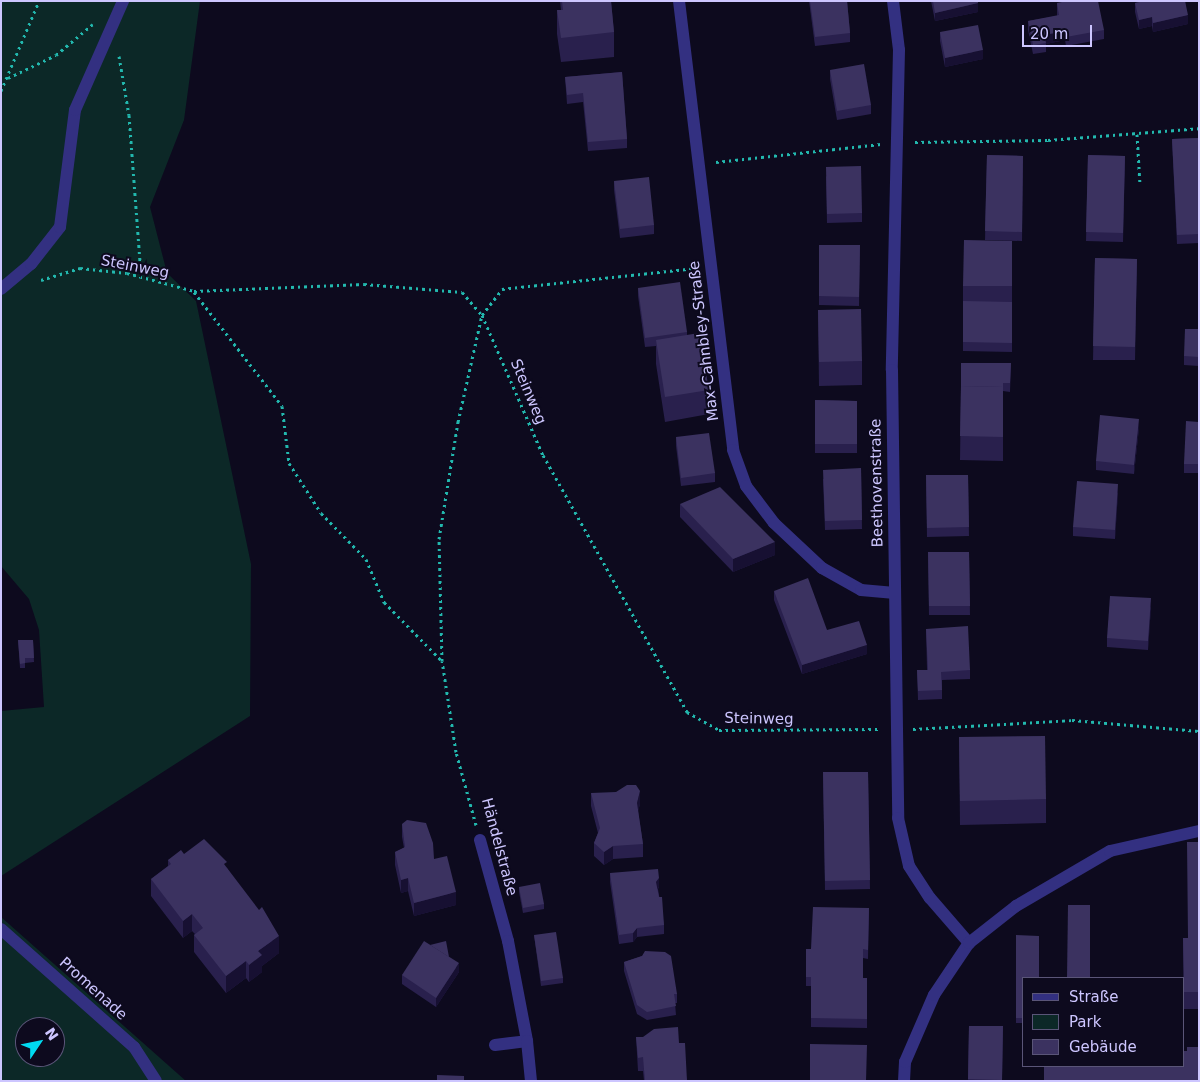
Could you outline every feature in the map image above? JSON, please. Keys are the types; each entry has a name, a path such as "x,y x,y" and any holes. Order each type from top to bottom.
{"street":[{"name":"Max-Cahnbley-Straße","path":"679,1 733,450 746,486 774,523 822,568 861,590 895,593"},
{"name":"Beethovenstraße","path":"893,1 899,50 892,370 898,818 909,866 930,898 969,944"},
{"path":"1,289 15,279 60,227 75,110 122,3"},
{"path":"904,1081 905,1062 934,995 969,944 1016,906 1110,851 1199,831"},
{"name":"Händelstraße","path":"480,840 508,941 527,1042 531,1081"},
{"name":"Promenade","path":"1,929 134,1047 156,1081"},
{"path":"495,1045 527,1042"}],"path":[{"path":"1,91 39,1"},
{"path":"8,78 56,55 106,12 122,3"},
{"path":"120,48 129,115 141,277"},
{"path":"916,142 1137,134 1199,128"},
{"path":"1137,134 1140,184"},
{"path":"717,162 879,144"},
{"path":"482,315 502,289 712,266"},
{"name":"Steinweg","path":"15,279 25,285 80,268 141,277 194,291 364,284 462,292 482,315 542,455 687,712 719,730 897,729 1072,720 1199,732"},
{"path":"194,291 282,406 289,463 321,513 366,560 384,602 442,661"},
{"name":"Händelstraße","path":"480,840 456,752 442,661 439,539 458,422 482,315"}],"green space":[{"path":"1,1 200,1 184,120 150,207 167,273 196,301 251,564 250,716 1,876 1,711 44,707 39,630 29,599 1,566"},
{"path":"1,917 186,1081 1,1081"}],"building":[{"path":"562,1 611,1 614,32 561,38 557,10 563,10"},
{"path":"810,1 847,1 850,33 815,37"},
{"path":"933,1 978,1 978,3 935,13"},
{"path":"1067,1 1098,1 1104,30 1066,37 1065,31 1044,35 1046,43 1033,45 1028,21 1059,15 1057,3"},
{"path":"1145,1 1185,1 1188,15 1153,23 1152,17 1139,20 1135,3"},
{"path":"978,25 983,50 945,58 940,32"},
{"path":"864,64 871,105 837,111 830,70"},
{"path":"622,72 627,139 588,142 583,93 567,95 565,77"},
{"path":"1199,138 1199,234 1177,235 1172,139"},
{"path":"987,155 1023,156 1022,232 985,231"},
{"path":"1088,155 1125,156 1123,233 1086,232"},
{"path":"861,166 862,213 827,214 826,167"},
{"path":"649,177 654,225 620,229 614,181"},
{"path":"964,240 1012,241 1012,286 963,286"},
{"path":"819,245 860,245 859,297 819,296"},
{"path":"1095,258 1137,259 1135,347 1093,346"},
{"path":"680,282 687,332 645,338 638,288"},
{"path":"963,301 1012,302 1012,343 963,342"},
{"path":"861,309 862,361 819,362 818,310"},
{"path":"1185,329 1199,329 1199,357 1184,356"},
{"path":"699,333 709,390 665,397 656,340"},
{"path":"961,363 1011,363 1010,383 1003,383 1003,387 961,386"},
{"path":"961,386 1003,387 1003,437 960,436"},
{"path":"815,400 857,401 857,444 815,444"},
{"path":"1100,415 1139,419 1134,465 1096,461"},
{"path":"1186,421 1199,422 1199,464 1184,464"},
{"path":"709,433 715,473 681,478 676,437"},
{"path":"861,468 862,520 825,521 823,470"},
{"path":"926,475 968,475 969,527 927,528"},
{"path":"1077,481 1118,484 1115,530 1073,527"},
{"path":"720,487 775,542 733,559 680,504"},
{"path":"928,552 969,552 970,606 929,606"},
{"path":"808,578 827,630 859,621 867,645 802,665 774,591"},
{"path":"1110,596 1151,598 1148,641 1107,638"},
{"path":"968,626 970,670 941,672 942,690 918,691 917,670 928,670 926,629"},
{"path":"18,640 33,640 34,658 25,658 25,663 20,664"},
{"path":"1045,736 1046,799 960,801 959,737"},
{"path":"823,772 868,772 870,880 825,881"},
{"path":"627,785 636,785 640,791 637,803 643,844 613,846 604,852 594,843 600,828 591,793 616,792"},
{"path":"407,820 426,823 433,843 434,859 447,856 456,892 414,903 408,878 401,880 395,852 405,847 402,824"},
{"path":"204,839 227,862 224,864 259,910 262,907 279,936 258,951 262,955 249,965 246,961 226,976 194,935 203,928 192,914 183,921 151,879 171,864 168,860 181,850 184,854"},
{"path":"1187,842 1199,842 1199,992 1185,992 1183,938 1188,938"},
{"path":"658,869 659,878 656,882 659,897 662,897 664,925 637,928 633,933 619,935 610,873"},
{"path":"540,883 544,904 523,908 519,887"},
{"path":"1068,905 1090,905 1090,977 1067,977"},
{"path":"813,907 869,908 868,950 863,949 863,978 867,978 867,1019 811,1018 811,977 806,977 806,949 811,949"},
{"path":"556,932 563,978 541,981 534,935"},
{"path":"1016,935 1039,936 1039,977 1022,977 1022,1018 1016,1018"},
{"path":"424,941 459,963 436,998 402,975"},
{"path":"446,941 449,957 430,945"},
{"path":"645,951 665,952 671,956 677,994 674,994 676,1006 647,1012 637,1005 624,962 642,956"},
{"path":"969,1026 1003,1026 1002,1080 968,1079"},
{"path":"678,1027 679,1043 685,1043 687,1081 645,1081 643,1057 638,1058 636,1037 643,1037 654,1029"},
{"path":"810,1044 867,1045 866,1081 810,1081"},
{"path":"1187,1047 1199,1047 1199,1081 1044,1081 1044,1067 1185,1067 1185,1051 1187,1051"},
{"path":"437,1075 464,1076 464,1081 437,1081"}]}
